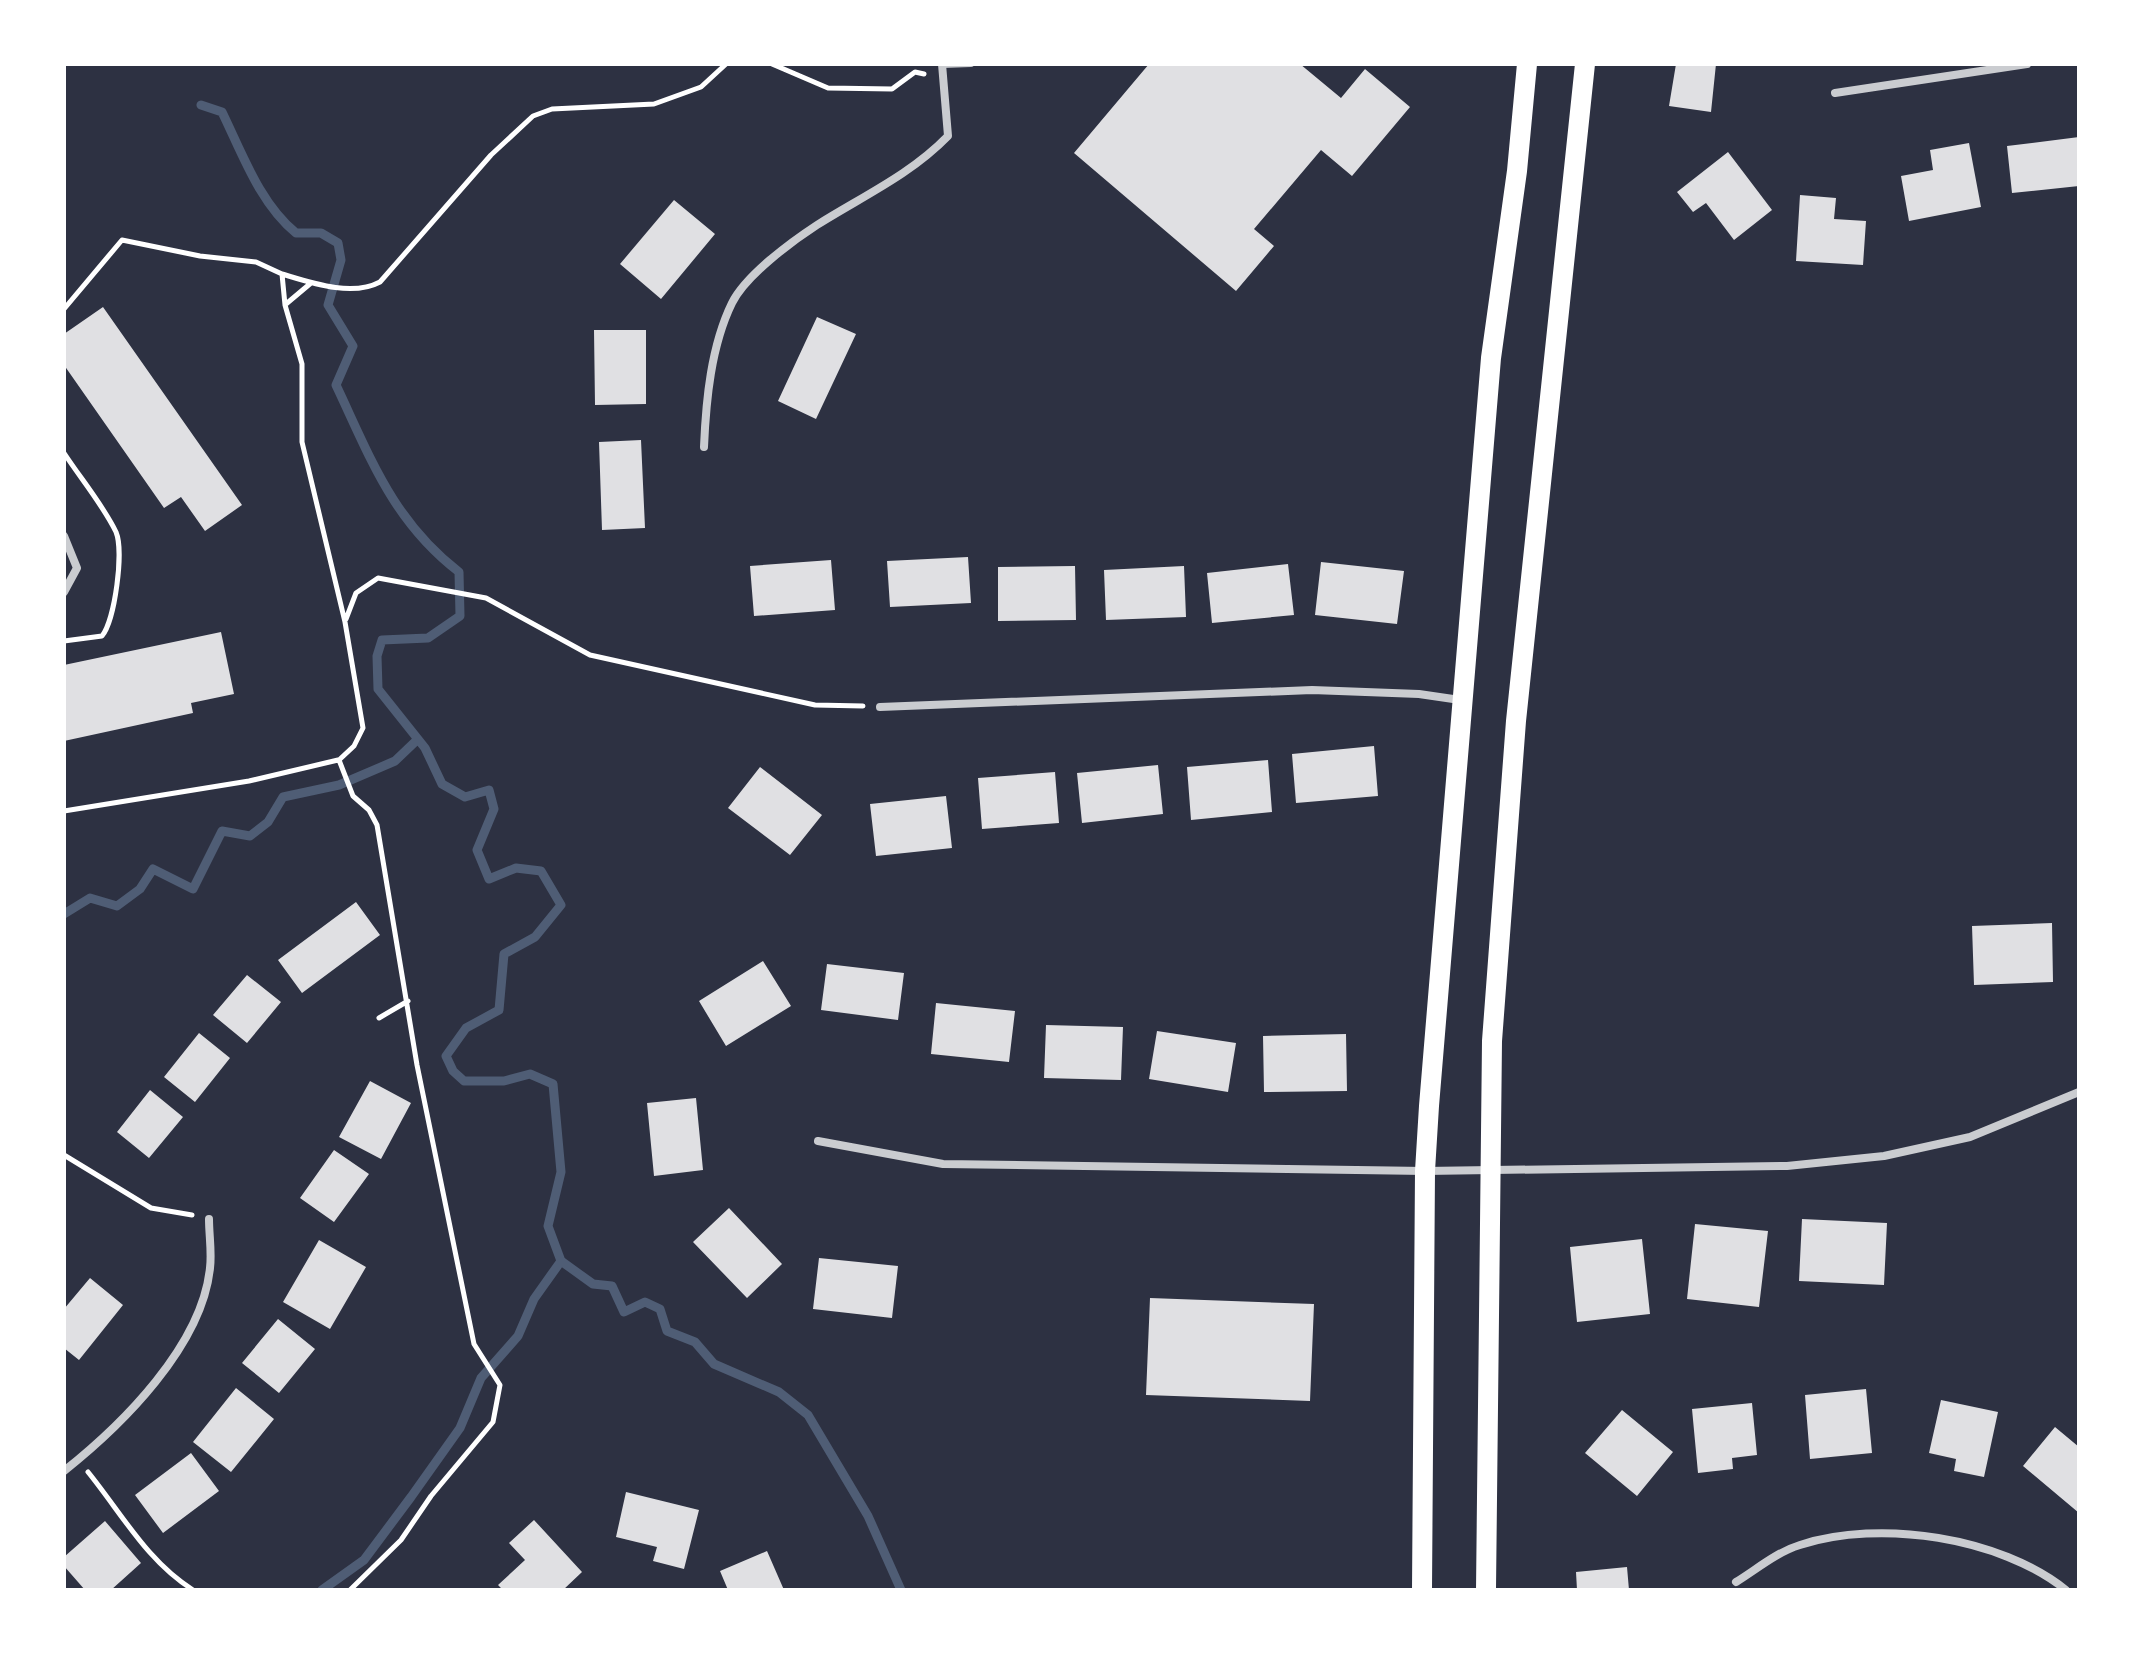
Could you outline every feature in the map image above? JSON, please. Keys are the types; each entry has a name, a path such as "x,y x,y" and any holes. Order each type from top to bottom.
{"main road":[{"path":"1422,1590 1425,1171 1460,700 1491,358 1517,171 1527,64"},
{"path":"1486,1590 1492,1041 1516,721 1585,64"}],"street":[{"path":"704,447 706,404 732,301 768,261 818,225 869,197 928,157 948,136 942,64"},
{"path":"1835,93 2027,64"},
{"path":"64,536 77,568 64,592"},
{"path":"880,707 1312,690 1419,694 1460,700"},
{"path":"818,1141 943,1164 1425,1171 1787,1166 1884,1156 1970,1137 2079,1092"},
{"path":"64,1471 132,1409 168,1364 196,1316 210,1267 209,1219"},
{"path":"1736,1582 1798,1545 1825,1538 1885,1534 1925,1536 1980,1547 2034,1570 2066,1590"}],"lane":[{"path":"942,64 971,64"}],"path":[{"path":"64,309 122,240 200,256 256,262 311,283 365,290 380,282 491,155 533,116 552,109 654,104 701,87 726,64"},
{"path":"772,64 828,88 892,89 915,72 943,77"},
{"path":"64,811 249,781 339,760 354,746 363,728 345,622 302,442 302,364 285,305 282,274"},
{"path":"285,305 311,283"},
{"path":"64,453 118,535 116,591 110,627 102,636 64,641"},
{"path":"345,622 356,593 378,578 486,598 590,655 815,705 880,707"},
{"path":"339,760 353,796 369,810 377,825 443,1198 474,1344 500,1385 493,1422 431,1496 401,1540 350,1590"},
{"path":"379,1018 408,1001"},
{"path":"64,1155 151,1208 209,1219"},
{"path":"78,1460 149,1553 174,1578 193,1590"}],"building":[{"path":"1149,64 1300,64 1341,98 1365,69 1410,107 1352,176 1321,150 1254,229 1274,246 1236,291 1074,153"},
{"path":"1676,64 1716,64 1711,112 1669,106"},
{"path":"2079,137 2079,186 2012,193 2007,146"},
{"path":"1969,143 1981,207 1909,221 1901,176 1933,170 1930,150"},
{"path":"1728,152 1772,210 1734,240 1706,203 1693,212 1677,192"},
{"path":"1800,195 1836,198 1834,219 1866,221 1863,265 1796,261"},
{"path":"674,200 715,234 661,299 620,264"},
{"path":"103,307 242,505 205,531 181,497 164,508 64,365 64,334"},
{"path":"817,317 856,334 816,419 778,401"},
{"path":"594,330 646,330 646,404 595,405"},
{"path":"641,440 645,528 602,530 599,442"},
{"path":"968,557 971,603 890,607 887,561"},
{"path":"831,560 835,610 754,616 750,566"},
{"path":"1321,562 1404,571 1397,624 1315,615"},
{"path":"1288,564 1294,615 1212,623 1207,573"},
{"path":"1075,566 1076,620 998,621 998,567"},
{"path":"1184,566 1186,617 1106,620 1104,570"},
{"path":"221,632 234,694 191,703 193,713 64,741 64,665"},
{"path":"1374,746 1378,796 1296,803 1292,754"},
{"path":"1268,760 1272,812 1191,820 1187,767"},
{"path":"1158,765 1163,814 1082,823 1077,773"},
{"path":"760,767 822,815 790,855 728,808"},
{"path":"1055,772 1059,823 982,829 978,778"},
{"path":"946,796 952,848 876,856 870,804"},
{"path":"356,902 380,935 302,993 278,960"},
{"path":"2052,923 2053,982 1974,985 1972,926"},
{"path":"763,961 791,1006 726,1046 699,1001"},
{"path":"827,964 904,973 898,1020 821,1010"},
{"path":"247,975 281,1002 247,1043 213,1015"},
{"path":"936,1003 1015,1011 1009,1062 931,1054"},
{"path":"1046,1025 1123,1027 1121,1080 1044,1078"},
{"path":"1157,1031 1236,1043 1228,1092 1149,1079"},
{"path":"199,1033 230,1058 195,1102 164,1077"},
{"path":"1346,1034 1347,1091 1264,1092 1263,1036"},
{"path":"370,1081 411,1103 381,1159 339,1137"},
{"path":"150,1090 183,1117 149,1158 117,1132"},
{"path":"696,1098 703,1170 654,1176 647,1103"},
{"path":"334,1150 369,1174 334,1222 300,1198"},
{"path":"729,1208 782,1264 747,1298 693,1242"},
{"path":"1802,1219 1887,1223 1884,1285 1799,1281"},
{"path":"1695,1224 1768,1231 1759,1307 1687,1299"},
{"path":"1642,1239 1650,1314 1577,1322 1570,1247"},
{"path":"319,1240 366,1267 330,1329 283,1302"},
{"path":"819,1258 898,1266 892,1318 813,1309"},
{"path":"90,1278 123,1305 79,1360 64,1348 64,1309"},
{"path":"1150,1298 1314,1304 1310,1401 1146,1395"},
{"path":"278,1319 315,1349 279,1393 242,1363"},
{"path":"236,1388 274,1419 231,1472 193,1442"},
{"path":"1866,1389 1872,1453 1810,1459 1805,1395"},
{"path":"1941,1400 1998,1412 1984,1477 1954,1471 1956,1459 1929,1453"},
{"path":"1752,1403 1757,1455 1732,1458 1733,1469 1698,1473 1692,1409"},
{"path":"1622,1410 1673,1452 1637,1496 1585,1453"},
{"path":"2055,1427 2079,1447 2079,1513 2023,1466"},
{"path":"191,1453 219,1491 163,1533 135,1495"},
{"path":"626,1492 699,1510 684,1569 653,1561 657,1547 616,1537"},
{"path":"534,1520 582,1572 563,1590 503,1590 498,1585 525,1560 509,1543"},
{"path":"105,1521 141,1563 111,1590 85,1590 64,1566 64,1557"},
{"path":"767,1551 784,1590 728,1590 720,1571"},
{"path":"1627,1567 1629,1590 1577,1590 1576,1572"}],"waterway":[{"path":"201,105 222,112 253,177 283,221 296,233 321,233 338,243 341,260 328,305 353,346 336,385 373,463 400,510 436,552 459,572 460,616 428,638 382,640 377,656 378,689 425,748 442,784 465,797 489,790 494,809 477,850 489,879 516,868 541,871 561,905 535,937 504,954 499,1010 466,1028 446,1056 453,1071 464,1081 504,1081 530,1074 553,1084 561,1172 548,1226 561,1261 593,1284 612,1286 624,1312 645,1302 660,1309 667,1331 695,1342 714,1364 779,1392 808,1415 868,1516 901,1590"},
{"path":"64,914 90,898 117,906 140,889 153,869 193,889 222,831 250,836 268,822 283,797 339,785 395,761 418,739"},
{"path":"322,1590 364,1560 411,1497 460,1428 481,1378 518,1336 534,1299 561,1261"}]}
